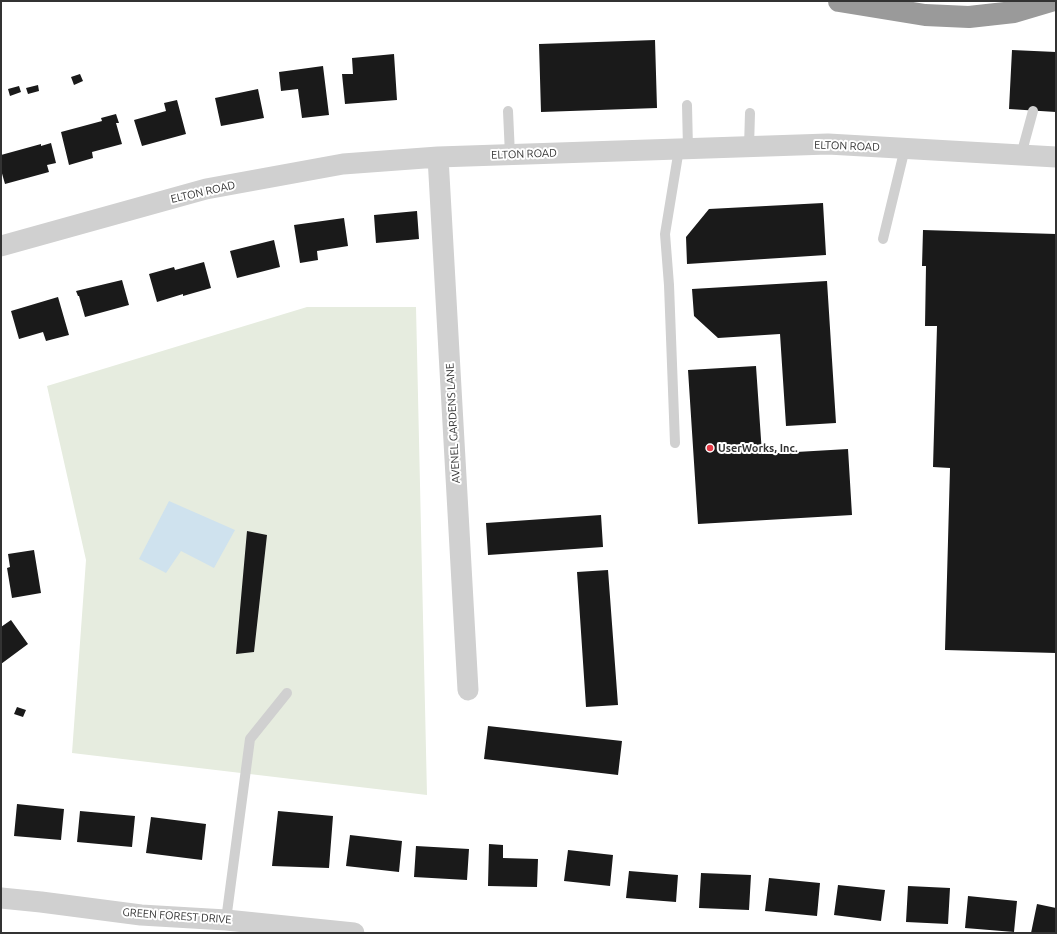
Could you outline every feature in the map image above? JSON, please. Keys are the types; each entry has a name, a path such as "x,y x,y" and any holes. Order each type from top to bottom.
{"highway":[{"path":"839,1 925,15 969,17 1014,12 1051,1"}],"street":[{"name":"ELTON ROAD","path":"1,246 206,189 343,164 438,157 510,154 828,144 1056,157"},
{"name":"AVENEL GARDENS LANE","path":"438,157 468,690"},
{"name":"GREEN FOREST DRIVE","path":"1,898 225,926 354,933"}],"lane":[{"path":"675,443 669,284 665,234 684,149 687,105"},
{"path":"508,111 510,154"},
{"path":"1021,155 1033,111"},
{"path":"749,147 750,112"},
{"path":"883,239 905,148"},
{"path":"225,926 250,739 287,693"}],"shaded area":[{"path":"307,307 416,307 427,795 72,753 86,560 47,386"}],"water":[{"path":"169,501 235,530 214,568 181,551 166,573 139,559"}],"building":[{"path":"655,40 657,108 541,112 539,44"},
{"path":"1012,50 1056,52 1056,112 1009,109"},
{"path":"394,54 397,100 345,104 342,74 353,74 352,58"},
{"path":"323,66 329,115 302,118 298,89 281,91 279,72"},
{"path":"80,74 83,81 74,85 71,77"},
{"path":"38,85 39,91 28,94 26,88"},
{"path":"19,86 21,92 10,96 8,89"},
{"path":"258,89 264,118 221,126 215,98"},
{"path":"177,100 186,134 142,146 134,120 166,111 164,103"},
{"path":"116,114 119,123 116,123 122,144 92,152 93,158 69,165 61,132 102,121 101,118"},
{"path":"51,143 56,163 47,165 49,172 5,184 1,170 1,155 41,144 41,146"},
{"path":"823,203 826,255 687,264 686,237 709,209"},
{"path":"417,211 419,239 376,243 374,215"},
{"path":"344,218 348,246 317,251 318,260 300,263 294,225"},
{"path":"923,230 1056,234 1056,653 945,650 950,468 933,467 937,326 925,326 926,266 922,266"},
{"path":"274,240 280,267 237,278 230,251"},
{"path":"204,262 211,288 183,296 183,294 157,302 149,274 174,267 175,270"},
{"path":"122,280 129,305 85,317 76,291"},
{"path":"827,281 836,423 786,426 780,334 718,338 694,316 692,289"},
{"path":"58,297 69,335 46,341 43,332 19,339 11,311"},
{"path":"756,366 762,454 848,449 852,515 698,524 688,370"},
{"path":"601,515 603,547 488,555 486,523"},
{"path":"247,531 267,535 254,652 236,654"},
{"path":"34,550 41,593 12,598 7,568 10,567 8,554"},
{"path":"608,570 618,705 586,707 577,572"},
{"path":"11,620 28,644 1,664 1,627"},
{"path":"17,707 26,710 23,717 14,714"},
{"path":"488,726 622,741 618,775 484,759"},
{"path":"17,804 64,809 61,840 14,836"},
{"path":"80,811 135,816 132,847 77,842"},
{"path":"278,811 333,816 329,868 272,866"},
{"path":"151,817 206,824 202,860 146,853"},
{"path":"350,835 402,841 399,872 346,866"},
{"path":"489,844 503,845 503,858 538,859 537,887 488,886"},
{"path":"416,846 469,849 467,880 414,877"},
{"path":"568,850 613,855 610,886 564,881"},
{"path":"629,871 678,875 676,902 626,898"},
{"path":"701,873 751,875 749,910 699,908"},
{"path":"769,878 820,883 817,916 765,911"},
{"path":"838,885 885,890 881,921 834,915"},
{"path":"908,886 950,888 948,924 906,922"},
{"path":"968,896 1017,901 1014,932 965,928"},
{"path":"1037,904 1056,908 1056,933 1031,933"}],"place":[{"name":"UserWorks, Inc.","path":"710,448"}]}
